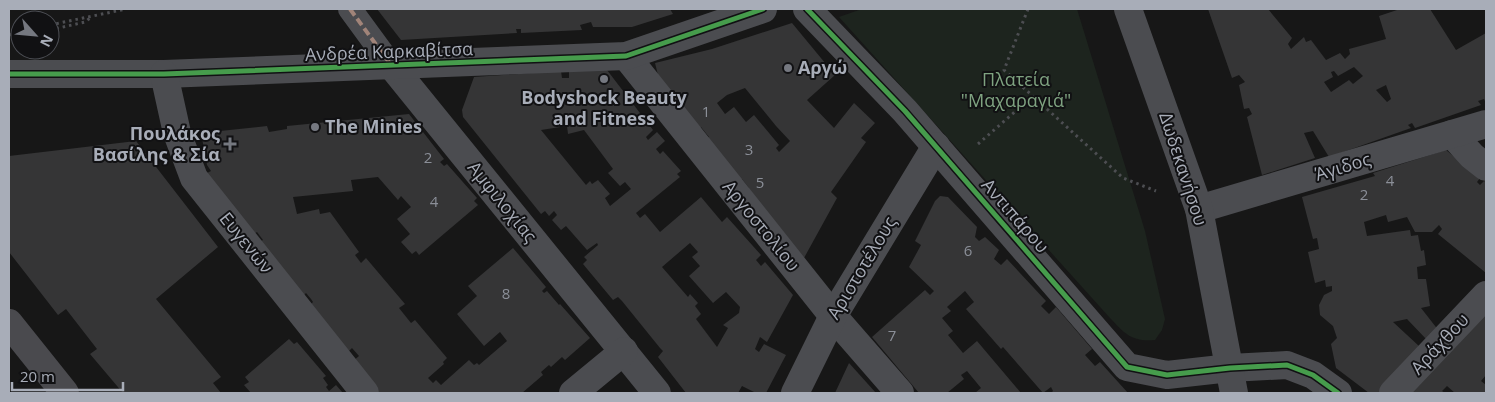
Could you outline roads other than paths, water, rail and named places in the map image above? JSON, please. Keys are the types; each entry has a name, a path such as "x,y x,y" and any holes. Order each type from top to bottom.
{"main road":[{"path":"9,323 65,393"}],"street":[{"name":"Αμφιλοχίας","path":"350,9 391,66 657,393"},
{"name":"Ανδρέα Καρκαβίτσα","path":"9,74 164,74 626,56 698,19 763,9"},
{"name":"Αντιπάρου","path":"807,9 906,111 1127,367 1167,375 1232,381 1287,365 1313,375 1338,393"},
{"name":"Δωδεκανήσου","path":"1128,9 1199,209 1232,381"},
{"name":"Αργοστολίου","path":"626,56 833,316 900,393"},
{"name":"Ευγενών","path":"164,74 177,133 194,178 365,393"},
{"name":"Άγιδος","path":"1199,209 1486,124"},
{"path":"1452,134 1472,156 1486,167"},
{"name":"Αριστοτέλους","path":"794,393 833,316 944,156"},
{"name":"Αράχθου","path":"1393,393 1486,295"},
{"path":"573,393 624,351"}],"place":[{"name":"Αργώ","path":"788,68"},
{"name":"Bodyshock Beauty and Fitness","path":"604,79"},
{"name":"The Minies","path":"315,127"},
{"name":"Πουλάκος Βασίλης & Σία","path":"230,144"}],"park label":[{"name":"Πλατεία \"Μαχαραγιά\"","path":"1016,90"}]}
